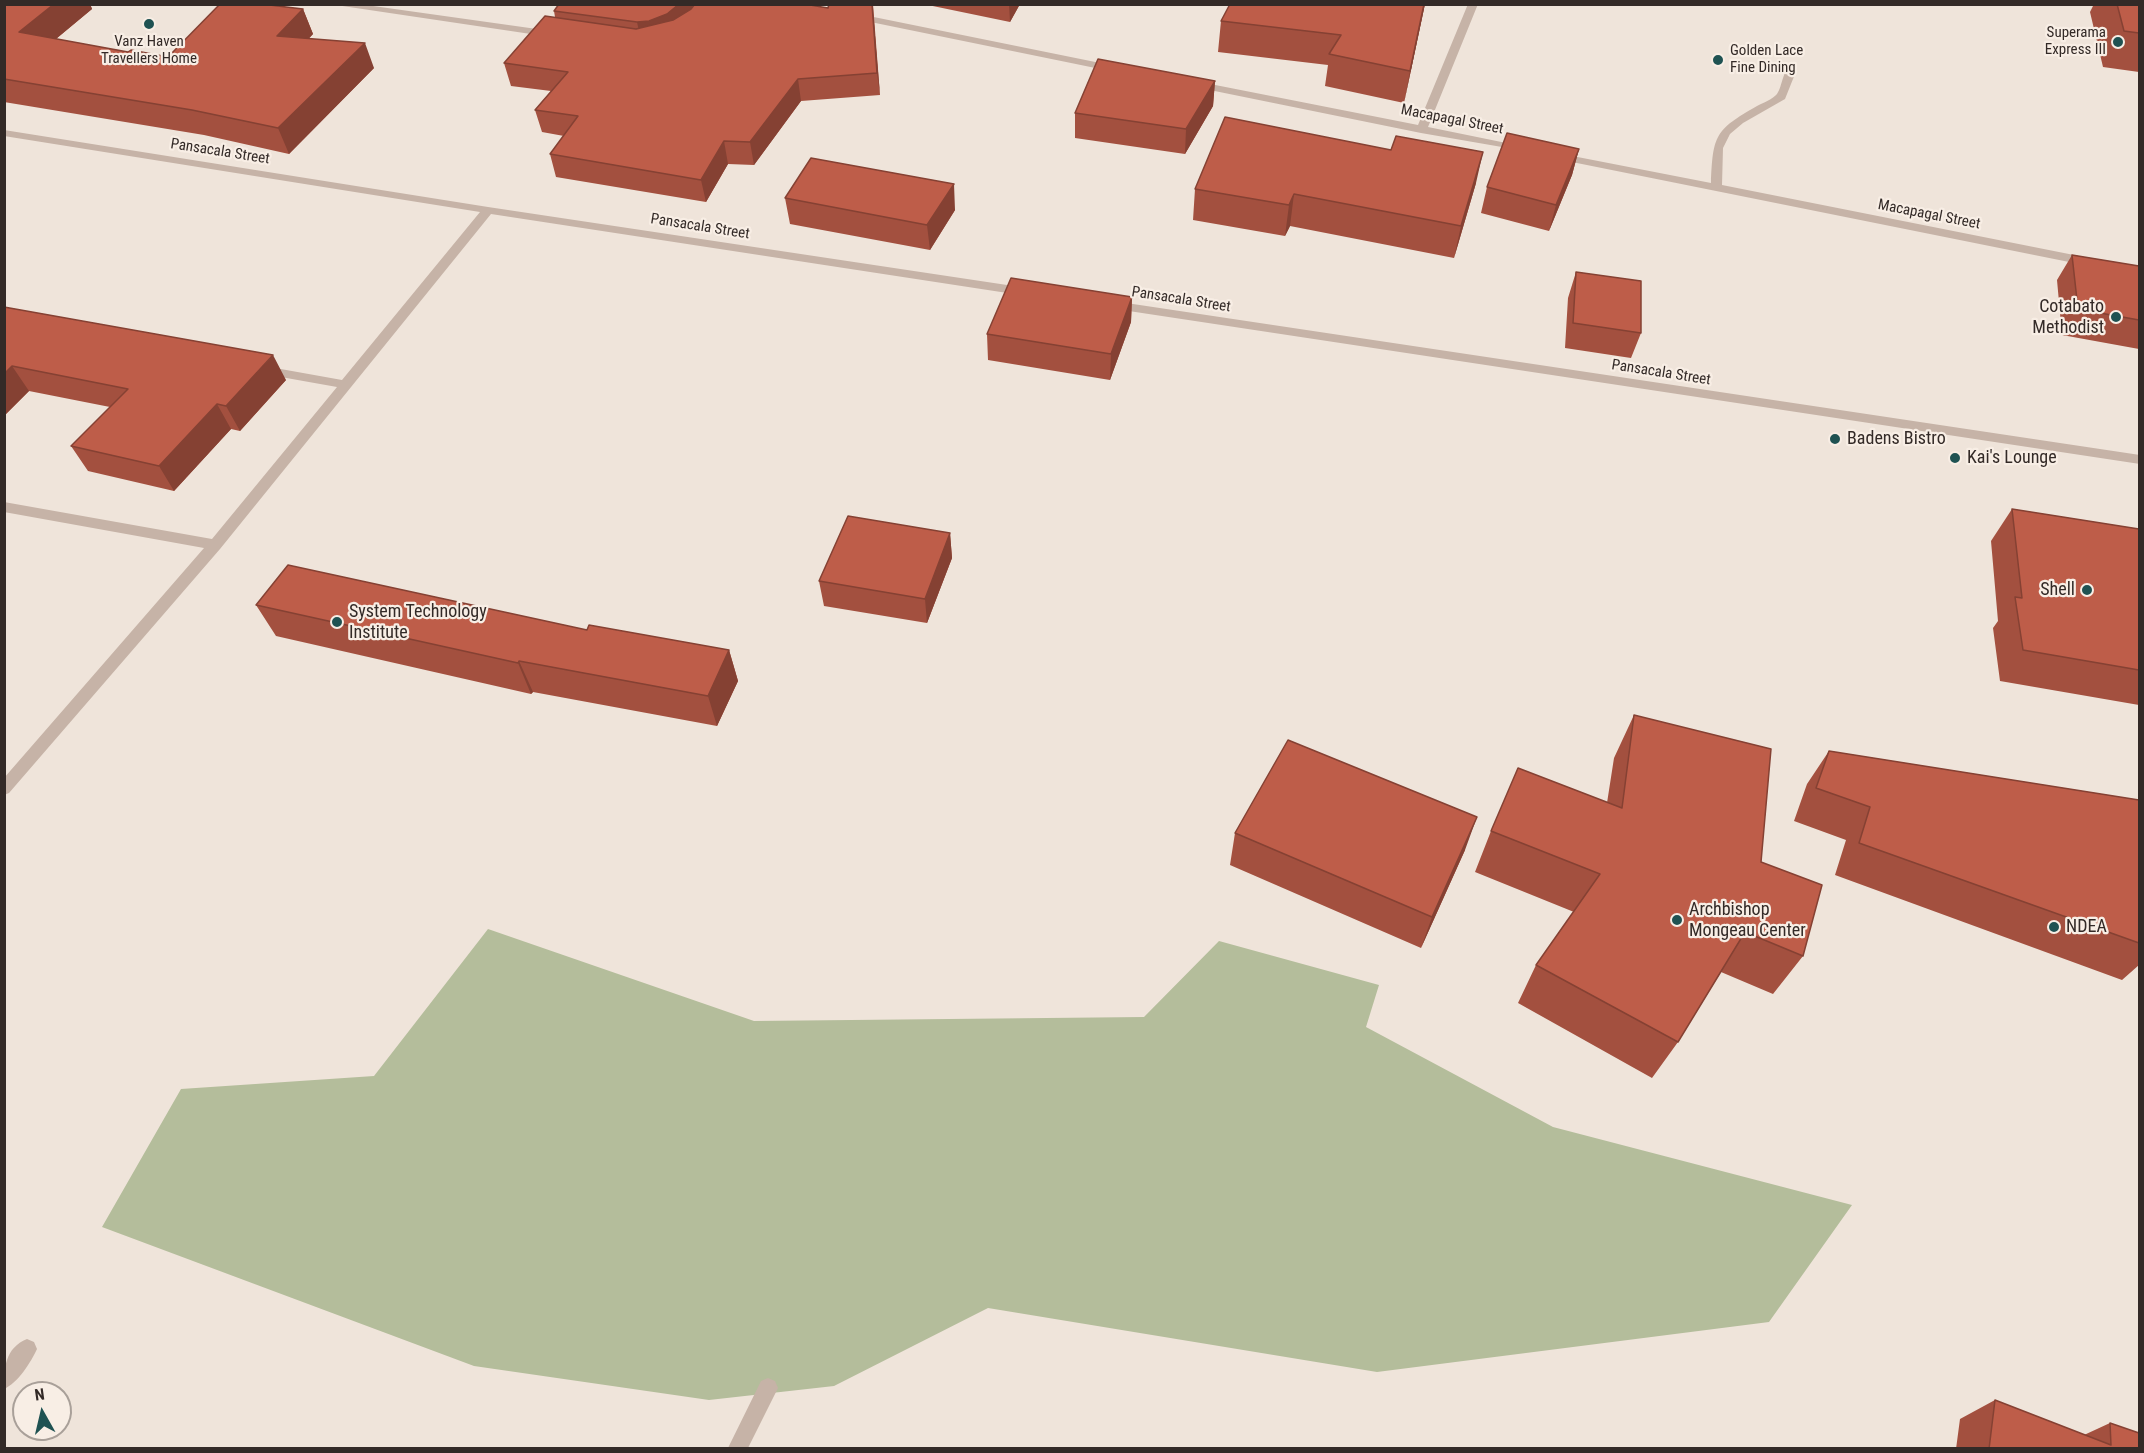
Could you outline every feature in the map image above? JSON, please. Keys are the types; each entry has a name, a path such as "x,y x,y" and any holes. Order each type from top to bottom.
{"street":[{"path":"334,4 561,36"},
{"path":"413,16 426,4"},
{"path":"1421,130 1473,4"},
{"path":"841,14 1131,72"},
{"path":"1716,188 1718,148 1725,132 1739,121 1781,97 1792,69"},
{"name":"Macapagal Street","path":"1189,83 2104,265"},
{"name":"Pansacala Street","path":"4,133 488,210 1042,294"},
{"path":"4,789 214,545 488,210"},
{"name":"Pansacala Street","path":"1101,303 2139,460"},
{"path":"252,368 346,385"},
{"path":"4,507 214,545"},
{"path":"4,1379 27,1349"},
{"path":"738,1449 768,1388"}],"green space":[{"path":"488,929 754,1021 1144,1017 1219,941 1379,985 1366,1027 1553,1127 1852,1205 1769,1322 1377,1372 988,1308 834,1386 709,1400 474,1366 102,1227 181,1089 374,1076"}],"building":[{"path":"4,4 54,4 19,32 168,57 220,4 261,4 303,9 277,36 365,43 278,128 192,110 4,79"},
{"path":"559,4 679,4 667,14 649,21 637,22 554,11"},
{"path":"695,4 804,4 828,8 829,4 872,4 877,73 798,79 750,142 724,141 701,180 550,154 578,116 535,110 568,72 504,63 545,16 636,29 673,20"},
{"path":"1230,4 1424,4 1410,71 1329,54 1341,35 1221,21"},
{"path":"2117,4 2139,4 2139,33 2124,31"},
{"path":"1098,59 1215,81 1186,129 1075,113"},
{"path":"1225,117 1391,150 1396,136 1483,152 1461,226 1294,194 1289,205 1195,189"},
{"path":"1507,133 1579,149 1556,205 1487,187"},
{"path":"811,158 954,184 927,225 785,198"},
{"path":"2072,255 2139,266 2139,320 2078,309"},
{"path":"1576,272 1641,281 1641,333 1573,323"},
{"path":"1011,278 1132,297 1111,354 987,334"},
{"path":"4,307 273,355 226,406 217,404 159,466 71,446 128,389 12,366 4,374"},
{"path":"2012,509 2139,529 2139,670 2023,650 2015,597 2022,598"},
{"path":"848,516 950,533 925,599 819,581"},
{"path":"288,565 587,630 589,625 729,650 708,696 519,661 518,663 256,605"},
{"name":"Archbishop Mongeau Center","path":"1634,715 1771,749 1761,862 1822,885 1803,956 1745,932 1678,1042 1536,965 1600,874 1491,831 1518,768 1622,808"},
{"path":"1288,740 1477,817 1432,917 1235,833"},
{"path":"1829,751 2139,800 2139,943 1859,843 1870,807 1816,788"},
{"path":"1995,1400 2111,1445 2110,1423 2139,1433 2139,1449 1989,1449"}],"place":[{"name":"Vanz Haven Travellers Home","path":"149,24"},
{"name":"Superama Express III","path":"2118,42"},
{"name":"Golden Lace Fine Dining","path":"1718,60"},
{"name":"Cotabato Methodist","path":"2116,317"},
{"name":"Badens Bistro","path":"1835,439"},
{"name":"Kai's Lounge","path":"1955,458"},
{"name":"Shell","path":"2087,590"},
{"name":"System Technology Institute","path":"337,622"},
{"name":"Archbishop Mongeau Center","path":"1677,920"},
{"name":"NDEA","path":"2054,927"}]}
